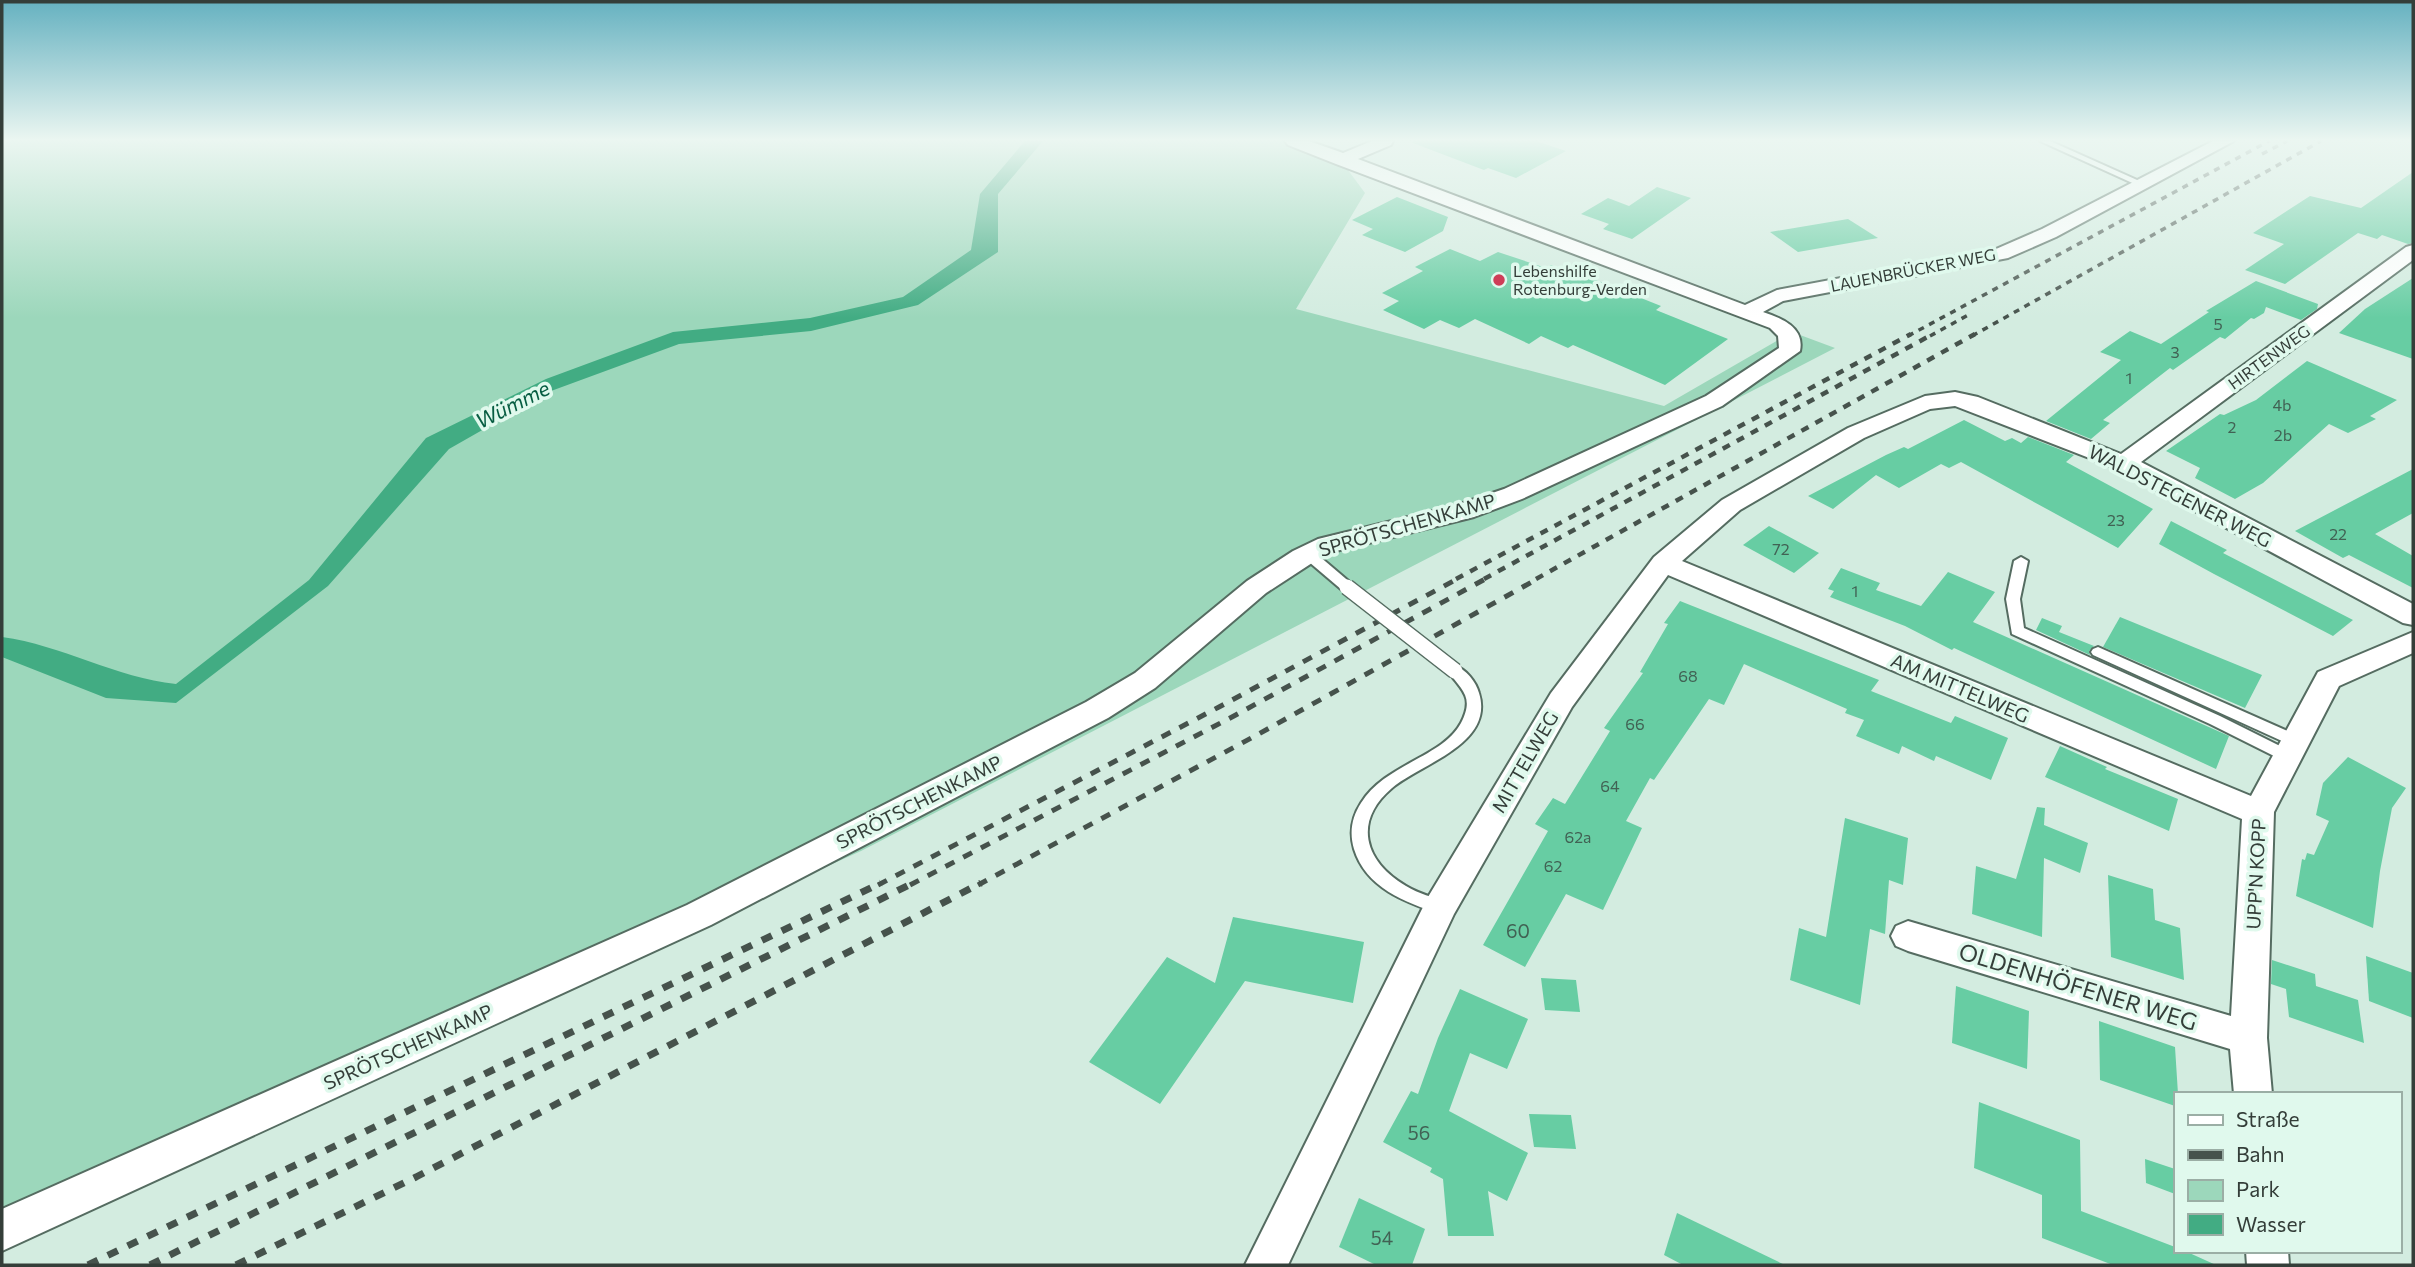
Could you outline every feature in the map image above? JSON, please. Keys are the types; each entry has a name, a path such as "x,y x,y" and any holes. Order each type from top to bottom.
{"street":[{"path":"1449,200 1747,312"},
{"name":"LAUENBRÜCKER WEG","path":"1747,312 1777,296 2001,254 2049,233 2111,200"},
{"name":"HIRTENWEG","path":"2124,463 2413,252"},
{"name":"SPRÖTSCHENKAMP","path":"2,1230 699,915 1084,716 1149,678 1271,577 1307,553 1327,545 1465,511 1513,494 1714,401 1789,351 1792,344 1785,331 1777,324 1747,312"},
{"name":"WALDSTEGENER WEG","path":"1939,400 1955,399 1984,407 2124,463 2413,616"},
{"name":"MITTELWEG","path":"1266,1265 1440,907 1561,700 1663,563 1731,505 1813,456 1879,423 1939,400"},
{"name":"AM MITTELWEG","path":"1663,563 2258,812"},
{"name":"UPP'N KOPP","path":"2253,1092 2248,1038 2258,812 2328,679 2413,642"},
{"name":"OLDENHÖFENER WEG","path":"1908,936 2248,1038"}],"lane":[{"path":"1307,553 1455,671 1472,689 1472,718 1463,734 1387,783 1370,800 1357,829 1362,855 1376,873 1400,891 1440,907"},
{"path":"2021,561 2012,599 2017,631 2215,720 2291,748"},
{"path":"2098,652 2291,748"}],"green space":[{"path":"2,200 1361,200 1296,309 1664,406 1792,332 1835,348 861,851 295,1107 277,1091 2,1215"}],"water":[{"name":"Wümme","path":"979,200 998,200 998,252 918,305 811,331 679,344 551,391 449,449 328,586 176,703 106,698 2,657 2,637 46,647 154,681 176,684 309,580 426,438 546,379 673,332 810,318 903,297 971,250"}],"building":[{"path":"1391,200 1405,200 1448,217 1443,231 1405,252 1362,235 1373,229 1352,220"},
{"path":"1604,200 1614,200 1629,206 1638,200 1688,200 1632,239 1603,229 1609,224 1581,214"},
{"path":"2304,200 2328,200 2361,208 2372,200 2413,200 2413,243 2408,244 2382,235 2377,239 2358,233 2285,284 2245,270 2284,244 2253,233"},
{"path":"1848,219 1878,238 1798,252 1770,232"},
{"path":"1450,249 1480,261 1498,252 1546,268 1551,265 1567,272 1571,270 1661,306 1656,310 1728,339 1665,385 1573,345 1568,348 1541,336 1529,344 1475,319 1459,328 1440,320 1424,329 1383,310 1399,301 1382,293 1423,271 1415,267"},
{"path":"2413,278 2413,359 2339,333 2365,309"},
{"path":"2256,281 2318,304 2317,309 2301,320 2266,307 2264,313 2251,318 2225,339 2220,337 2173,370 2170,368 2103,420 2110,423 2091,439 2046,421 2121,360 2100,352 2130,331 2161,344 2209,312 2206,311"},
{"path":"2307,361 2397,400 2370,416 2376,419 2348,433 2329,424 2263,483 2235,499 2195,478 2200,468 2166,451 2220,414 2224,415 2256,400"},
{"path":"1964,420 2005,441 2012,438 2021,443 2028,437 2074,455 2066,462 2153,509 2118,548 1961,462 1949,468 1941,464 1899,488 1876,475 1833,509 1808,496 1886,455 1904,447 1908,449"},
{"path":"2413,469 2413,513 2375,534 2413,556 2413,588 2349,555 2343,558 2295,531"},
{"path":"2171,521 2227,550 2223,553 2353,620 2333,636 2214,574 2159,544"},
{"path":"1769,526 1819,553 1794,573 1743,545"},
{"path":"1841,568 1880,583 1876,590 1921,606 1948,572 1995,592 1973,622 2229,736 2216,769 1954,648 1952,650 1905,626 1830,597 1834,591 1828,589"},
{"path":"1680,601 1879,680 1871,691 1951,723 1955,716 2008,738 1991,780 1936,756 1934,761 1902,746 1899,754 1856,736 1864,720 1845,713 1847,709 1744,664 1724,705 1709,699 1654,780 1650,778 1626,821 1642,828 1603,910 1566,894 1525,967 1483,945 1548,831 1535,824 1553,798 1565,804 1610,731 1604,728 1643,673 1640,672 1668,624 1664,623"},
{"path":"2120,617 2262,675 2245,708 2103,647"},
{"path":"2042,618 2062,626 2059,632 2094,646 2089,651 2090,655 2036,630"},
{"path":"2060,746 2107,767 2105,769 2178,799 2169,831 2045,777"},
{"path":"2348,757 2406,788 2392,808 2373,928 2296,896 2302,859 2305,860 2307,853 2314,855 2329,821 2316,815 2323,783"},
{"path":"2037,807 2045,808 2044,825 2088,843 2080,873 2044,858 2042,937 1972,914 1976,866 2016,879"},
{"path":"1845,818 1908,838 1903,885 1889,880 1885,934 1870,929 1860,1005 1790,980 1799,928 1826,937"},
{"path":"2108,875 2153,889 2155,920 2180,928 2184,980 2111,957"},
{"path":"1233,917 1364,942 1353,1003 1245,981 1160,1104 1089,1062 1167,957 1215,983"},
{"path":"2366,956 2413,973 2413,1018 2369,1001"},
{"path":"2272,960 2315,974 2316,986 2358,1000 2364,1043 2289,1017 2286,989 2271,984"},
{"path":"1541,978 1576,980 1580,1012 1545,1010"},
{"path":"1956,986 2029,1011 2027,1069 1952,1043"},
{"path":"1460,989 1528,1019 1507,1069 1470,1053 1449,1111 1528,1153 1507,1201 1488,1191 1494,1236 1448,1236 1443,1179 1430,1172 1432,1168 1383,1142 1411,1091 1418,1094 1438,1038"},
{"path":"2099,1021 2175,1047 2178,1092 2174,1092 2174,1106 2100,1080"},
{"path":"1979,1102 2080,1140 2081,1211 2174,1247 2174,1253 2189,1253 2216,1265 2113,1265 2042,1238 2042,1195 1974,1168"},
{"path":"1529,1114 1571,1115 1576,1149 1534,1147"},
{"path":"2145,1159 2174,1169 2174,1194 2146,1183"},
{"path":"1359,1198 1425,1229 1412,1265 1376,1265 1339,1247"},
{"path":"1677,1213 1785,1265 1683,1265 1664,1255"}],"railway":[{"path":"1908,336 2160,200"},
{"path":"1972,336 2215,200"},
{"path":"1930,336 1970,314"},
{"path":"1456,579 1911,334"},
{"path":"1484,579 1933,334"},
{"path":"1536,579 1975,334"},
{"path":"878,885 1459,578"},
{"path":"910,885 1232,717 1487,578"},
{"path":"978,885 1255,736 1539,578"},
{"path":"88,1265 881,883"},
{"path":"150,1265 913,883"},
{"path":"236,1265 416,1177 981,883"}],"place":[{"name":"Lebenshilfe Rotenburg-Verden","path":"1499,280"}]}
